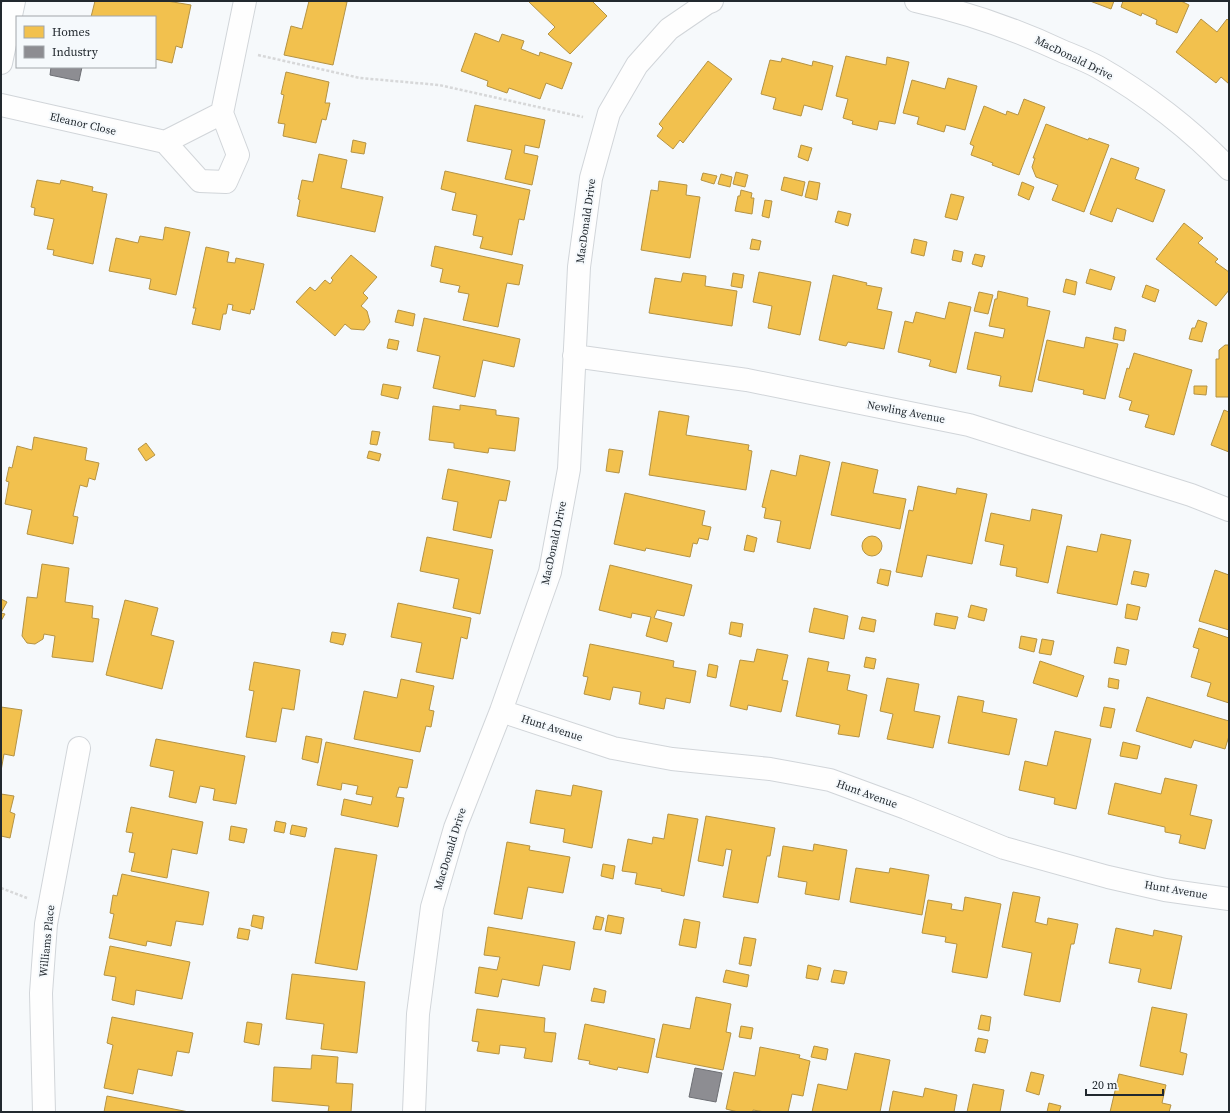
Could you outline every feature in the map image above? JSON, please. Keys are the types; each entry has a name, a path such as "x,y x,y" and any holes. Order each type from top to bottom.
{"street":[{"path":"1,63 14,1"},
{"path":"222,113 165,142 200,181 226,182 238,155 222,113 245,1"},
{"name":"MacDonald Drive","path":"916,1 940,6 1030,36 1098,67 1184,126 1229,169"},
{"name":"MacDonald Drive","path":"414,1112 418,1014 432,907 455,828 501,711 550,572 569,469 579,267 591,178 609,113 637,65 669,29 709,2"},
{"name":"Eleanor Close","path":"1,105 165,142"},
{"name":"Newling Avenue","path":"574,356 747,380 969,425 1191,495 1229,510"},
{"name":"Hunt Avenue","path":"501,711 613,748 672,759 770,769 830,780 906,808 1004,848 1108,877 1165,890 1229,899"},
{"name":"Williams Place","path":"44,1112 41,992 46,924 79,748"}],"path":[{"path":"256,55 360,78 439,85 589,119"},
{"path":"1,888 29,898"}],"building: Homes":[{"path":"95,1 167,1 191,5 182,48 176,46 172,63 156,59 156,16 91,16"},
{"path":"309,1 347,2 333,65 284,55 291,26 302,29"},
{"path":"528,1 592,1 607,16 570,54 548,34 555,27"},
{"path":"1090,1 1114,1 1111,9"},
{"path":"1123,1 1181,1 1189,5 1177,33 1156,24 1157,20 1142,13 1141,16 1121,7"},
{"path":"1201,19 1217,32 1227,19 1229,21 1229,84 1221,77 1216,83 1176,52"},
{"path":"475,33 499,42 502,34 524,41 521,49 539,56 540,52 572,63 562,89 546,83 540,99 509,88 507,93 487,86 488,81 461,71"},
{"path":"846,56 886,65 887,57 909,62 895,124 879,121 877,130 852,124 853,121 843,118 848,99 836,96"},
{"path":"782,58 812,66 813,61 833,66 822,110 804,105 801,116 773,109 776,98 761,94 770,60 781,62"},
{"path":"708,61 732,79 683,143 680,140 673,149 657,136 663,128 659,124"},
{"path":"286,72 329,82 325,103 330,103 326,120 322,119 316,143 283,136 285,124 278,123 284,95 281,94"},
{"path":"948,78 977,86 965,130 946,125 944,132 917,124 919,117 903,113 912,80 945,89"},
{"path":"1024,99 1045,107 1019,175 971,155 974,146 970,144 984,106 1006,115 1007,111 1018,115"},
{"path":"475,105 545,120 539,148 525,145 524,153 538,156 532,185 505,179 512,150 467,141"},
{"path":"1046,124 1088,140 1089,138 1109,145 1084,212 1052,200 1058,185 1036,177 1032,167 1035,158 1033,158"},
{"path":"353,140 366,143 364,154 351,152"},
{"path":"801,145 812,148 808,161 798,157"},
{"path":"319,154 347,160 341,188 383,197 375,232 297,216 300,200 298,199 302,180 313,182"},
{"path":"1111,158 1139,168 1135,179 1165,190 1153,222 1117,208 1112,222 1090,214"},
{"path":"445,171 530,190 524,220 519,219 512,255 480,248 483,237 473,235 477,215 452,210 456,193 441,189"},
{"path":"736,172 748,175 745,187 733,184"},
{"path":"703,173 717,176 714,184 701,180"},
{"path":"721,174 732,177 730,187 718,184"},
{"path":"784,177 805,182 802,196 781,190"},
{"path":"37,180 60,184 61,180 93,187 92,191 107,194 93,264 53,255 54,250 47,249 54,219 34,215 35,208 31,207"},
{"path":"659,181 687,185 686,195 700,197 690,258 641,250 651,190 658,191"},
{"path":"809,181 820,183 817,200 805,197"},
{"path":"1022,182 1034,187 1029,200 1018,195"},
{"path":"741,190 752,193 751,198 754,198 752,214 735,211 738,196 740,196"},
{"path":"951,194 964,197 957,220 945,217"},
{"path":"765,200 772,201 769,218 762,216"},
{"path":"838,211 851,214 848,226 835,222"},
{"path":"1184,223 1203,238 1198,243 1218,259 1215,262 1229,272 1229,290 1216,306 1156,259"},
{"path":"165,227 190,232 176,295 149,289 151,279 109,271 116,238 138,243 140,236 163,240"},
{"path":"752,239 761,241 759,250 750,249"},
{"path":"914,239 927,242 924,256 911,253"},
{"path":"435,246 523,265 519,285 507,283 498,327 463,320 469,294 458,292 460,286 440,282 443,269 431,266"},
{"path":"206,247 229,252 227,262 235,263 236,258 264,264 254,310 251,309 250,314 232,310 233,305 228,304 226,314 223,314 220,330 192,324 196,308 193,308"},
{"path":"954,250 963,252 961,262 952,260"},
{"path":"975,254 985,256 982,267 972,264"},
{"path":"351,255 377,277 363,293 368,298 361,306 367,311 370,322 364,330 351,329 345,324 335,336 296,302 310,287 315,291 325,280 330,284 333,280 331,278"},
{"path":"1090,269 1115,277 1111,290 1086,283"},
{"path":"759,272 811,282 800,335 768,328 772,306 753,302"},
{"path":"683,273 706,276 705,286 737,291 732,326 649,313 655,278 681,282"},
{"path":"733,273 744,275 742,288 731,286"},
{"path":"833,275 867,283 866,285 882,288 877,309 892,312 884,349 848,342 846,346 819,340"},
{"path":"1066,279 1077,282 1075,295 1063,292"},
{"path":"1146,285 1159,290 1155,302 1142,297"},
{"path":"998,291 1028,298 1027,306 1050,311 1032,392 999,386 1001,376 967,369 975,332 1003,338 1005,329 989,326"},
{"path":"979,292 993,295 988,314 974,311"},
{"path":"949,302 971,307 956,373 929,366 931,360 898,352 905,321 913,323 916,312 945,319"},
{"path":"398,310 415,314 413,326 395,322"},
{"path":"424,318 520,339 514,367 483,360 475,397 433,388 440,356 417,351"},
{"path":"1198,320 1207,323 1202,342 1189,339 1192,328 1195,328"},
{"path":"1115,327 1126,330 1124,341 1113,339"},
{"path":"1086,337 1118,344 1105,399 1083,394 1084,390 1038,380 1047,340 1084,348"},
{"path":"389,339 399,341 397,350 387,348"},
{"path":"1225,345 1229,345 1229,397 1216,397 1216,359 1219,359 1219,350"},
{"path":"1134,353 1192,370 1174,435 1145,427 1149,415 1129,410 1132,401 1119,397 1127,368 1129,369"},
{"path":"383,384 401,387 398,399 381,395"},
{"path":"1194,386 1207,386 1206,395 1194,394"},
{"path":"460,405 496,410 496,415 519,418 515,451 489,448 488,453 454,448 454,443 429,440 433,406 460,410"},
{"path":"1224,410 1229,412 1229,452 1211,445"},
{"path":"659,411 689,416 686,435 749,445 748,450 752,451 746,490 649,475"},
{"path":"372,431 380,432 377,445 370,444"},
{"path":"34,437 87,448 85,460 99,463 95,480 89,478 87,487 80,485 73,516 78,517 73,544 27,534 32,510 5,504 9,482 6,481 9,467 12,468 17,446 32,450"},
{"path":"146,443 155,455 146,461 138,449"},
{"path":"609,449 623,451 619,473 606,471"},
{"path":"369,451 381,454 379,461 367,458"},
{"path":"800,455 830,462 810,549 777,542 781,521 764,518 766,508 762,507 771,470 796,476"},
{"path":"842,462 878,470 873,493 906,499 900,529 831,515"},
{"path":"448,469 510,481 506,501 499,500 491,538 453,530 458,502 442,499"},
{"path":"918,486 956,494 957,488 987,494 972,564 927,555 922,577 896,572 909,510 913,511"},
{"path":"625,493 705,511 702,525 711,527 708,540 699,538 697,544 693,543 690,557 646,548 645,551 614,544"},
{"path":"1032,509 1062,515 1048,583 1016,576 1017,568 1000,565 1004,545 985,541 991,513 1030,521"},
{"path":"1101,534 1131,540 1117,605 1057,593 1067,546 1097,552"},
{"path":"747,535 757,538 754,552 744,550"},
{"path":"868,536 876,536 882,542 882,550 876,556 868,556 862,550 862,542"},
{"path":"427,537 493,550 480,614 453,608 459,579 420,571"},
{"path":"42,564 69,568 65,602 93,606 92,618 99,619 93,662 52,657 55,636 44,634 43,639 35,644 27,643 22,636 27,597 37,598"},
{"path":"610,565 692,585 684,616 657,610 654,618 672,623 667,642 646,636 651,617 632,613 631,618 599,610"},
{"path":"880,569 891,571 888,586 877,583"},
{"path":"1215,570 1229,575 1229,630 1199,621"},
{"path":"1134,571 1149,574 1146,587 1131,584"},
{"path":"1,599 7,602 1,613"},
{"path":"125,600 158,608 151,635 174,641 162,689 106,675"},
{"path":"398,603 471,618 467,639 461,637 453,679 416,672 422,643 391,637"},
{"path":"1127,604 1140,607 1137,620 1125,618"},
{"path":"971,605 987,609 984,621 968,617"},
{"path":"814,608 848,616 844,639 809,632"},
{"path":"1,613 5,614 1,621"},
{"path":"936,613 958,617 955,629 934,625"},
{"path":"862,617 876,620 874,632 859,629"},
{"path":"731,622 743,624 741,637 729,634"},
{"path":"1199,628 1229,638 1229,703 1207,696 1211,683 1191,677 1199,649 1193,647"},
{"path":"332,632 346,634 343,645 330,642"},
{"path":"1021,636 1037,639 1034,652 1019,648"},
{"path":"1042,639 1054,641 1051,655 1039,653"},
{"path":"590,644 674,661 673,667 696,671 690,703 666,698 664,709 639,704 641,692 613,687 610,700 584,694 588,677 583,676"},
{"path":"1117,647 1129,650 1126,665 1114,663"},
{"path":"757,649 788,655 782,680 788,681 781,712 748,705 747,710 730,706 740,660 754,662"},
{"path":"866,657 876,659 874,669 864,667"},
{"path":"808,658 829,662 827,671 850,675 847,690 867,695 859,737 838,734 840,725 796,716"},
{"path":"1040,661 1084,676 1077,697 1033,683"},
{"path":"254,662 300,670 294,710 282,708 276,742 246,737 254,691 249,690"},
{"path":"709,664 718,666 716,678 707,676"},
{"path":"887,678 919,684 914,711 940,716 933,748 887,739 893,714 880,711"},
{"path":"1109,678 1119,680 1118,689 1108,687"},
{"path":"401,679 434,686 429,710 434,711 431,727 426,726 420,752 354,739 364,691 397,698"},
{"path":"958,696 984,701 982,712 1017,719 1009,755 948,743"},
{"path":"1147,697 1229,721 1229,736 1225,749 1194,740 1191,748 1136,731"},
{"path":"1,707 22,710 14,756 4,754 1,771"},
{"path":"1104,707 1115,709 1111,728 1100,726"},
{"path":"1055,731 1091,739 1076,809 1054,804 1055,798 1019,790 1025,761 1047,766"},
{"path":"306,736 322,739 318,763 302,759"},
{"path":"156,739 245,756 236,804 213,800 215,789 200,786 196,803 169,797 174,771 150,766"},
{"path":"326,742 413,760 407,788 399,787 396,797 404,798 398,827 341,815 344,799 371,805 373,797 356,794 358,786 342,783 341,790 317,785"},
{"path":"1123,742 1140,746 1137,759 1120,756"},
{"path":"1165,778 1197,785 1190,815 1212,820 1205,849 1179,843 1181,835 1165,832 1165,827 1108,814 1115,783 1161,794"},
{"path":"573,785 602,791 592,848 563,842 565,829 530,823 536,790 571,796"},
{"path":"1,794 14,796 10,812 15,814 10,838 1,836"},
{"path":"131,807 203,822 197,854 172,849 167,878 131,871 135,853 129,852 133,833 126,832"},
{"path":"668,814 698,819 684,896 661,891 662,889 635,884 637,873 622,871 628,839 652,844 653,837 664,839"},
{"path":"706,816 775,828 770,856 767,856 758,903 723,897 732,850 726,849 723,866 698,861"},
{"path":"276,821 286,823 284,833 274,831"},
{"path":"292,825 307,828 305,837 290,834"},
{"path":"231,826 247,829 244,843 229,840"},
{"path":"507,842 530,846 529,850 570,857 563,893 528,887 522,919 494,914"},
{"path":"814,844 847,850 839,900 805,894 807,882 778,877 783,846 813,851"},
{"path":"335,848 377,855 357,970 315,963"},
{"path":"603,864 615,866 613,879 601,876"},
{"path":"856,868 889,873 890,868 929,875 922,915 850,902"},
{"path":"122,874 209,892 203,925 176,921 171,946 147,941 146,946 109,938 114,914 110,913 113,895 117,896"},
{"path":"1013,892 1040,897 1035,922 1047,925 1048,918 1078,924 1074,944 1071,944 1060,1002 1024,995 1032,953 1002,947"},
{"path":"965,897 1001,904 987,978 952,972 957,944 945,942 946,937 922,933 928,900 952,904 951,909 963,911"},
{"path":"253,915 264,917 262,929 251,926"},
{"path":"608,915 624,918 621,934 605,931"},
{"path":"596,916 604,918 601,930 593,929"},
{"path":"684,919 700,922 696,948 679,945"},
{"path":"488,927 575,942 570,970 543,965 539,986 502,979 498,997 475,993 479,967 497,970 500,957 484,955"},
{"path":"239,928 250,930 248,940 237,938"},
{"path":"1116,928 1153,936 1154,930 1182,936 1171,989 1138,982 1141,969 1109,963"},
{"path":"744,937 756,939 751,966 739,964"},
{"path":"110,946 190,962 182,999 136,990 134,1005 112,1000 116,977 104,975"},
{"path":"808,965 821,968 818,980 806,978"},
{"path":"726,970 749,975 747,987 723,982"},
{"path":"834,970 847,972 844,984 831,982"},
{"path":"292,974 365,982 357,1053 321,1049 324,1024 286,1019"},
{"path":"594,988 606,991 604,1003 591,1001"},
{"path":"696,997 731,1004 726,1032 731,1033 723,1070 656,1057 663,1024 690,1029"},
{"path":"1152,1007 1187,1014 1180,1052 1187,1054 1183,1075 1140,1066"},
{"path":"477,1009 545,1018 544,1032 556,1033 552,1062 524,1058 526,1048 500,1045 499,1054 477,1051 479,1042 472,1041"},
{"path":"981,1015 991,1017 989,1031 978,1029"},
{"path":"112,1017 193,1033 189,1053 177,1051 172,1076 138,1069 133,1094 104,1088 113,1045 107,1043"},
{"path":"247,1022 262,1024 259,1045 244,1042"},
{"path":"585,1024 655,1039 648,1073 618,1067 617,1070 589,1064 590,1061 578,1059"},
{"path":"741,1026 753,1028 751,1039 739,1037"},
{"path":"978,1038 988,1040 985,1053 975,1051"},
{"path":"814,1046 828,1049 826,1060 811,1057"},
{"path":"760,1047 800,1055 799,1058 810,1061 803,1096 792,1094 788,1112 765,1112 753,1110 753,1112 738,1112 726,1109 734,1072 755,1076"},
{"path":"855,1053 890,1060 880,1112 812,1112 818,1084 847,1090"},
{"path":"312,1055 338,1057 336,1083 353,1084 351,1112 328,1112 329,1106 272,1101 274,1067 311,1069"},
{"path":"1031,1072 1044,1075 1039,1095 1026,1091"},
{"path":"1119,1074 1166,1085 1162,1103 1171,1105 1169,1112 1110,1112"},
{"path":"973,1084 1004,1090 1000,1112 967,1112"},
{"path":"925,1088 957,1095 954,1112 889,1112 893,1091 923,1097"},
{"path":"107,1096 189,1112 104,1112"},
{"path":"1049,1103 1061,1106 1059,1112 1047,1112"}],"building: Industry":[{"path":"51,68 82,68 79,81 50,75"},
{"path":"695,1068 722,1073 716,1102 689,1097"}]}
